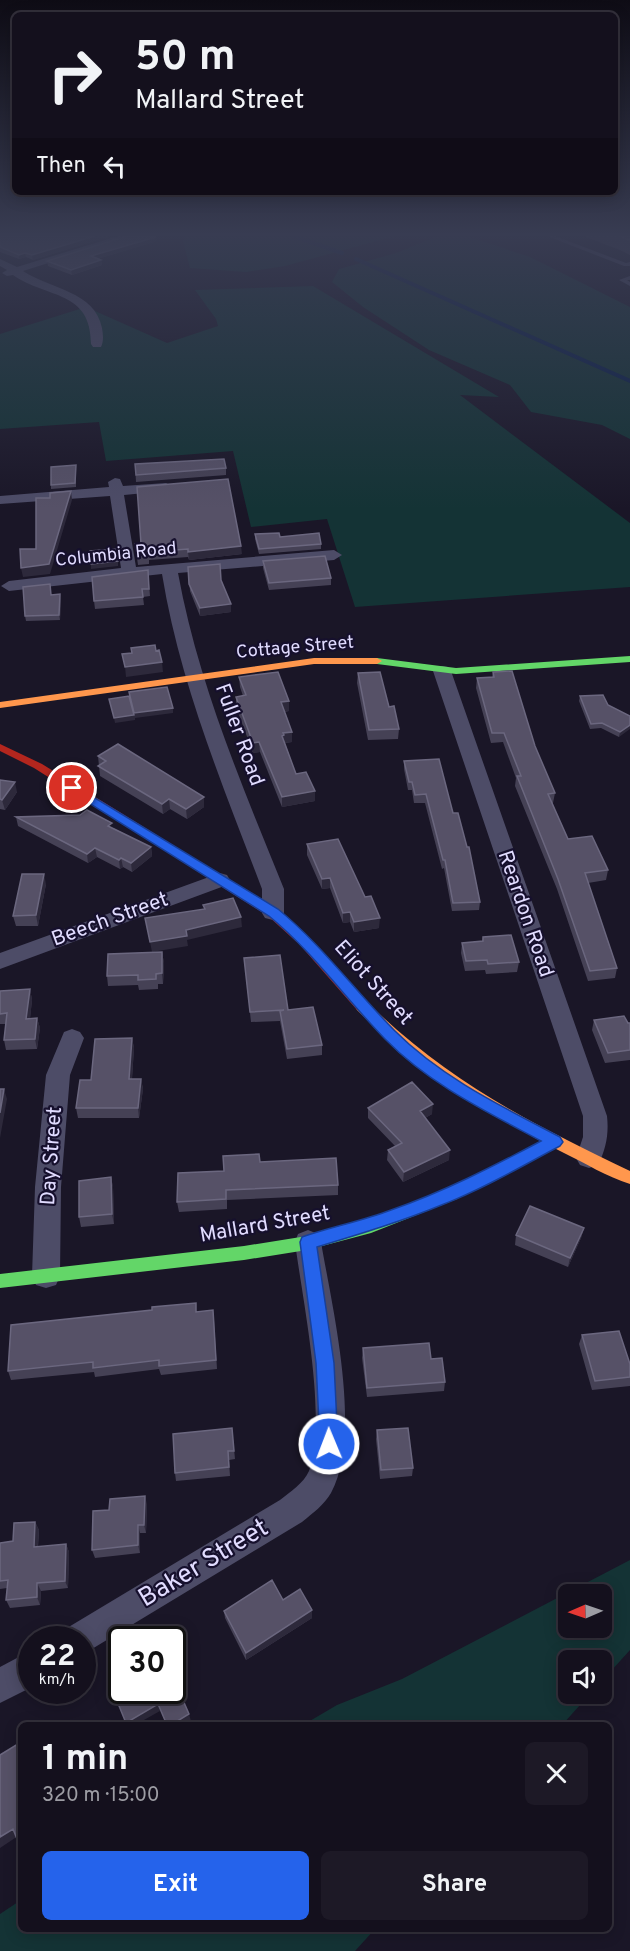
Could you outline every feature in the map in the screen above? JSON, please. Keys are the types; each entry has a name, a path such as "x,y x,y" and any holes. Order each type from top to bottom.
{"street":[{"path":"94,327 97,344"},
{"path":"0,500 115,486 183,485"},
{"path":"115,486 129,572"},
{"name":"Columbia Road","path":"9,586 129,572 334,555"},
{"name":"Fuller Road","path":"170,569 175,606 194,678 273,889 273,912"},
{"name":"Cottage Street","path":"0,705 273,665 331,660 366,660 442,671 629,661"},
{"name":"Reardon Road","path":"442,671 595,1116 597,1131 595,1146 589,1158"},
{"name":"Eliot Street","path":"0,747 38,766 273,912 300,934 391,1036 436,1073 483,1104 630,1178"},
{"name":"Beech Street","path":"0,961 219,880"},
{"name":"Day Street","path":"46,1276 49,1177 58,1075 72,1038"},
{"name":"Mallard Street","path":"0,1281 248,1252 308,1242 390,1217 439,1199 491,1176 555,1142"},
{"name":"Baker Street","path":"96,1630 291,1511 308,1497 322,1479 329,1444 328,1397 308,1242"},
{"path":"0,1686 18,1675"}],"green space":[{"path":"22,327 131,327 167,343 215,327 382,327 499,397 460,395 630,523 630,587 355,607 327,519 251,527 233,451 106,461 99,422 0,429 0,334"},
{"path":"394,327 630,327 630,439 602,425 531,412 510,385 429,350"},
{"path":"630,1560 630,1650 612,1670 612,1650 558,1650 558,1704 581,1704 565,1722 308,1722 337,1705 402,1679 558,1598 558,1638 612,1638 612,1584 584,1584"},
{"path":"18,1902 18,1932 372,1932 355,1951 0,1951 0,1914"}],"building":[{"path":"224,459 226,468 136,475 135,464"},
{"path":"76,465 75,483 51,485 51,467"},
{"path":"228,479 241,546 188,552 188,549 148,552 148,555 137,556 135,544 141,544 137,487"},
{"path":"71,491 49,564 21,568 20,549 36,549 36,498 50,498 50,493"},
{"path":"279,533 280,537 319,533 321,544 259,549 255,534"},
{"path":"116,549 118,561 91,564 90,551"},
{"path":"325,556 331,578 269,583 263,561"},
{"path":"220,564 221,580 231,604 200,608 189,584 188,567"},
{"path":"148,570 149,589 142,589 143,597 94,601 92,577"},
{"path":"50,584 51,595 60,594 59,615 25,616 23,587"},
{"path":"155,645 162,662 125,667 122,654 132,653 131,648"},
{"path":"512,671 535,746 555,793 548,794 568,839 592,836 608,870 585,873 617,968 590,971 558,879 517,776 521,776 504,733 492,733 477,678 494,677 493,672"},
{"path":"278,672 289,701 281,702 292,732 283,733 282,736 296,774 306,772 315,791 282,797 259,742 253,743 236,697 246,695 239,677"},
{"path":"380,672 389,707 394,706 399,729 369,730 358,673"},
{"path":"167,687 173,708 134,713 129,692"},
{"path":"603,695 608,705 630,716 630,725 620,732 602,723 591,724 580,696"},
{"path":"129,696 134,715 114,718 109,699"},
{"path":"118,744 204,797 186,809 169,799 162,804 98,766 106,761 98,756"},
{"path":"439,759 453,813 458,813 467,847 469,847 480,902 453,903 445,860 443,860 426,794 415,795 412,782 409,782 404,761"},
{"path":"0,780 15,782 2,800 0,799"},
{"path":"87,810 112,823 108,826 151,847 131,863 121,858 119,860 95,848 87,854 16,817 80,815"},
{"path":"338,839 365,897 371,896 380,918 354,922 350,912 343,913 330,878 322,879 307,844"},
{"path":"22,874 44,874 36,915 13,916"},
{"path":"233,898 241,917 186,930 187,936 150,942 145,918 205,909 203,905"},
{"path":"511,935 519,962 488,964 487,960 466,961 462,943 483,941 483,937"},
{"path":"162,952 162,973 156,974 156,979 138,980 138,975 107,976 108,954"},
{"path":"280,955 288,1010 313,1007 322,1045 287,1049 280,1011 284,1010 250,1012 244,958"},
{"path":"30,989 26,1019 37,1018 35,1039 4,1040 7,1013 0,1014 0,991"},
{"path":"624,1016 630,1023 630,1050 608,1053 594,1020"},
{"path":"132,1038 129,1079 141,1079 138,1108 76,1108 80,1080 91,1080 95,1039"},
{"path":"412,1082 433,1104 420,1111 450,1150 404,1172 388,1150 402,1143 368,1108"},
{"path":"0,1089 4,1089 0,1113"},
{"path":"259,1154 260,1162 336,1158 338,1185 226,1190 226,1199 177,1202 178,1173 224,1171 223,1156"},
{"path":"111,1177 112,1214 79,1217 79,1181"},
{"path":"530,1206 584,1228 570,1258 516,1235"},
{"path":"196,1303 196,1312 213,1310 216,1360 159,1366 159,1360 93,1368 93,1362 8,1371 11,1325"},
{"path":"619,1331 630,1364 630,1377 595,1381 582,1335"},
{"path":"429,1343 431,1359 442,1358 445,1382 367,1388 363,1348"},
{"path":"232,1428 234,1451 228,1451 229,1467 175,1473 173,1434"},
{"path":"408,1428 413,1468 381,1470 377,1430"},
{"path":"145,1496 144,1525 138,1525 138,1545 92,1550 93,1511 109,1510 110,1499"},
{"path":"35,1522 34,1547 66,1544 65,1581 37,1583 37,1597 6,1600 8,1580 0,1581 0,1543 13,1541 14,1523"},
{"path":"272,1580 283,1600 300,1589 312,1610 246,1653 224,1611"},
{"path":"118,1704 158,1704 128,1722 126,1722"},
{"path":"158,1704 185,1704 189,1714 176,1722 166,1722"},
{"path":"18,1744 17,1839 13,1829 0,1837 0,1755"}],"waterway":[{"path":"509,327 630,381"}],"traffic: fast":[{"path":"377,661 456,671 630,659"},
{"path":"0,1281 244,1253 307,1243 371,1226 451,1194"}],"traffic: slow":[{"path":"0,705 314,661 377,661"},
{"path":"362,1006 421,1060 454,1083 522,1124 630,1178"}],"traffic: jam":[{"path":"0,747 38,766 273,913 305,942 362,1006"},
{"path":"451,1194 555,1142"}],"route":[{"path":"72,788 273,912 300,934 391,1036 436,1073 483,1104 555,1142 482,1180 439,1199 335,1236 308,1242 325,1363 329,1444"}]}
